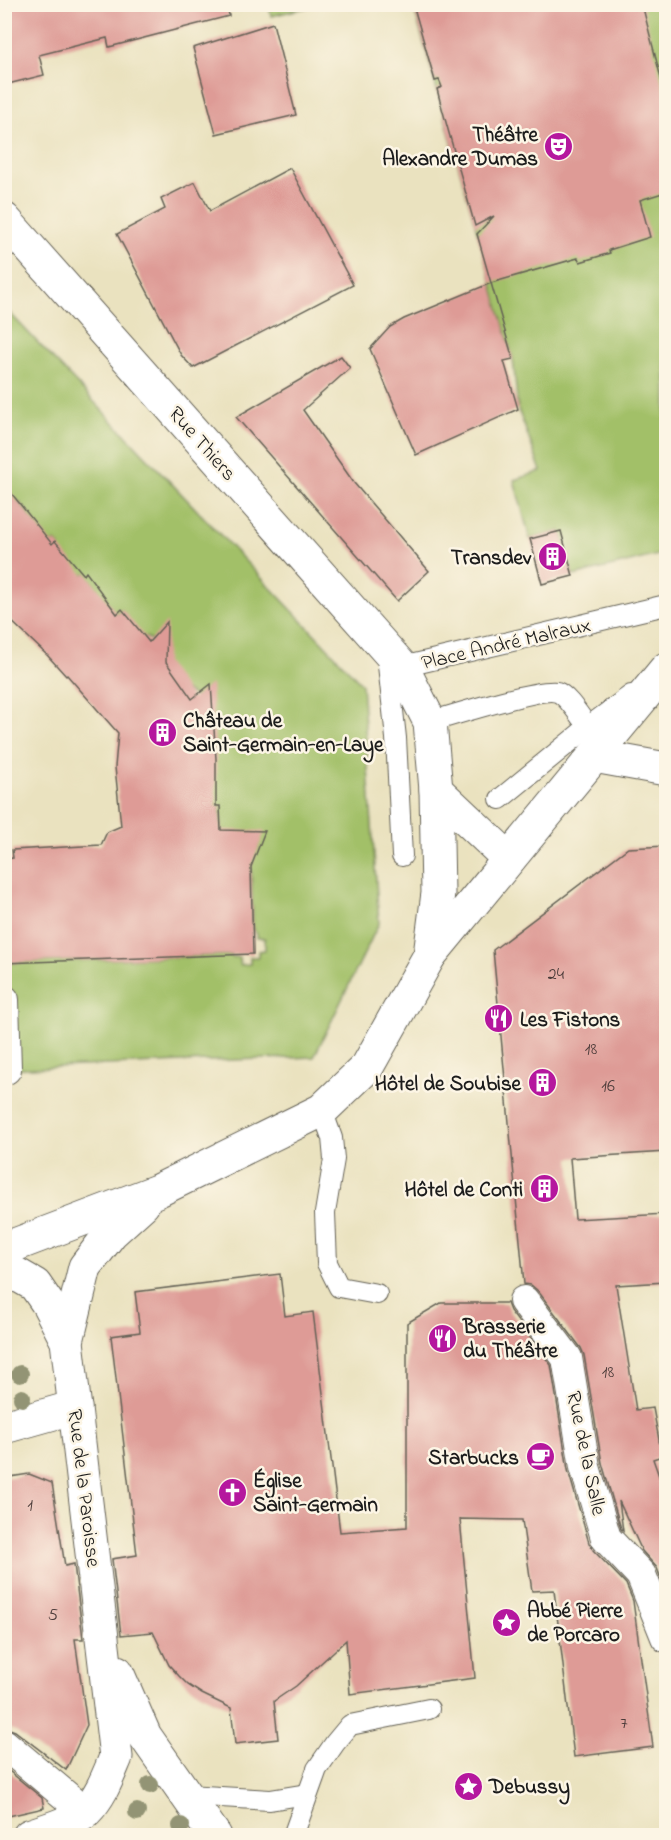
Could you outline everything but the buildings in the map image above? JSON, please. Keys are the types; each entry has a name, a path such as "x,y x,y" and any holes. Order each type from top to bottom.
{"main road":[{"name":"Rue Thiers","path":"4,219 394,658"},
{"name":"Place André Malraux","path":"394,658 430,722 436,790 438,893 430,955"},
{"path":"4,1249 158,1191 322,1110 367,1067 430,955 509,859 591,741 666,670"},
{"path":"591,741 666,768"},
{"path":"436,790 509,859"},
{"path":"68,1341 85,1267 111,1233 158,1191"},
{"path":"4,1267 35,1285 68,1341"},
{"name":"Rue de la Paroisse","path":"68,1341 103,1634 114,1677 116,1756 104,1787 85,1812"},
{"path":"4,1427 75,1407"},
{"path":"114,1677 145,1736 215,1836"},
{"path":"30,1836 85,1812"}],"street":[{"path":"4,1000 6,1069"},
{"name":"Rue de la Salle","path":"524,1301 567,1358 585,1467 606,1538 641,1575 666,1637"},
{"path":"4,1744 85,1812"}],"lane":[{"name":"Place André Malraux","path":"394,658 666,605"},
{"path":"394,658 394,717 402,856"},
{"path":"430,722 515,699 555,691 563,694 591,741 500,799"},
{"path":"322,1110 332,1138 334,1159 325,1213 327,1263 339,1287 377,1294"},
{"path":"293,1836 317,1769 350,1725 429,1708"},
{"path":"187,1795 270,1800 307,1794"}],"green space":[{"path":"269,4 317,5 271,16"},
{"path":"413,5 666,5 666,553 573,576 561,531 530,539 514,480 541,471 518,409 513,359"},
{"path":"5,308 362,684 379,923 314,1057 5,1069 5,963 231,955 239,957 240,965 250,964 250,957 258,957 258,951 265,950 265,938 257,938 253,930 251,856 258,848 259,838 221,842 220,807 210,805 207,748 216,748 216,743 209,743 195,697 175,683 151,640 146,637 144,639 122,610 116,614 86,573 81,577 55,551 60,546 55,541 51,546 20,503 5,497"}],"place":[{"name":"Théâtre Alexandre Dumas","path":"559,146"},
{"name":"Transdev","path":"552,557"},
{"name":"Château de Saint-Germain-en-Laye","path":"162,732"},
{"name":"Les Fistons","path":"499,1019"},
{"name":"Hôtel de Soubise","path":"542,1083"},
{"name":"Hôtel de Conti","path":"544,1189"},
{"name":"Brasserie du Théâtre","path":"442,1338"},
{"name":"Starbucks","path":"540,1457"},
{"name":"Église Saint-Germain","path":"232,1492"},
{"name":"Abbé Pierre de Porcaro","path":"506,1622"},
{"name":"Debussy","path":"468,1786"}]}
